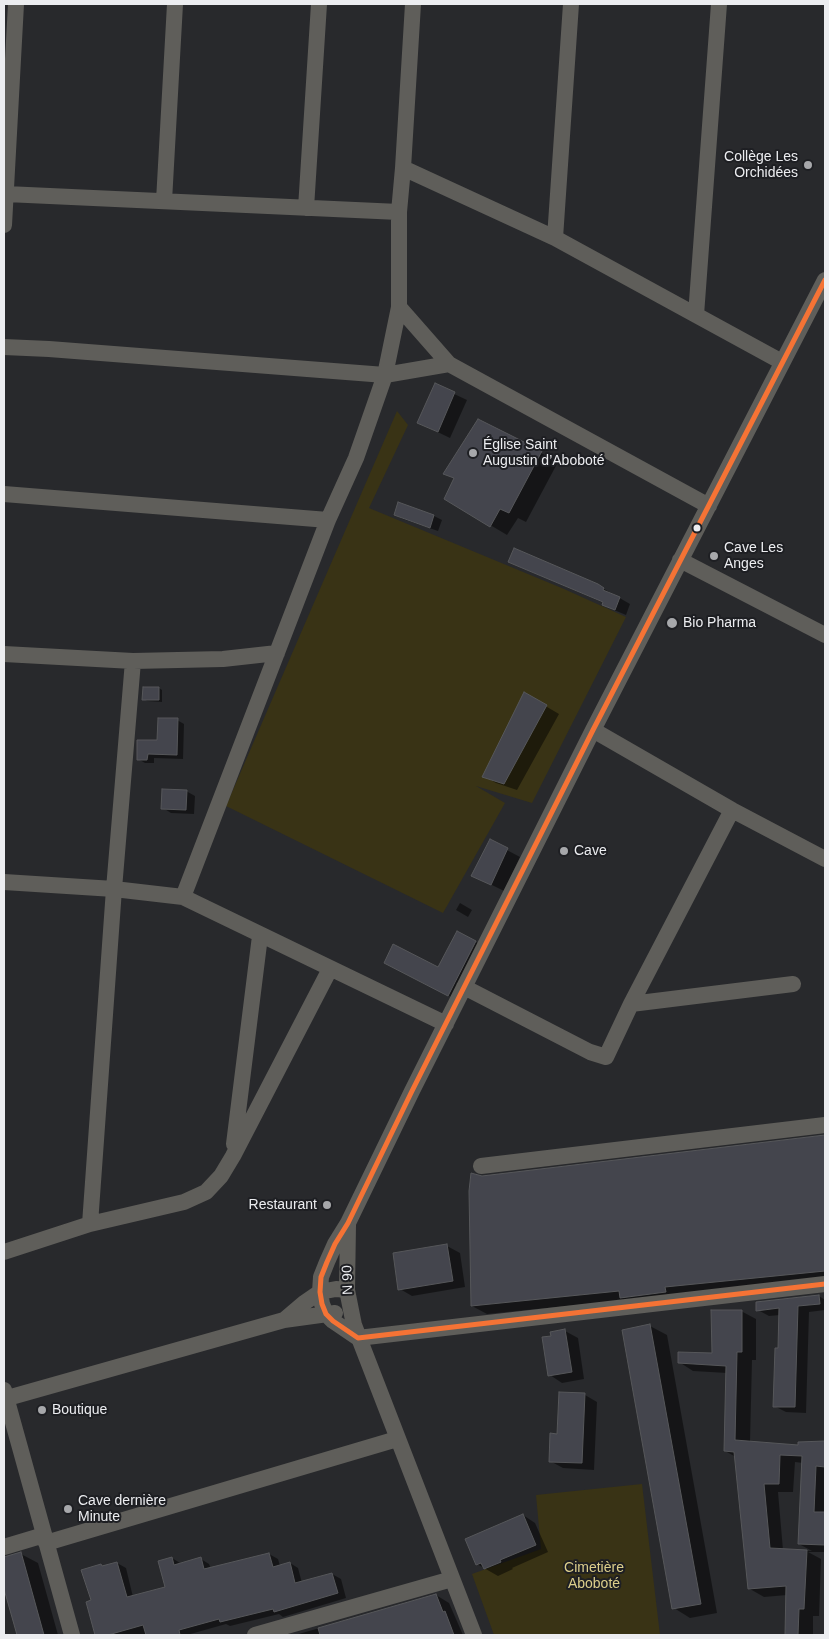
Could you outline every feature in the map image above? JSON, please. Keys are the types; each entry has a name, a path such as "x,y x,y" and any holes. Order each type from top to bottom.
{"street":[{"path":"4,225 16,4"},
{"path":"164,201 175,4"},
{"path":"306,208 319,4"},
{"path":"183,898 328,520 356,458 385,375 399,307 399,212 413,4"},
{"path":"555,238 571,4"},
{"path":"696,315 719,4"},
{"path":"403,168 555,238 782,362"},
{"path":"6,194 399,212"},
{"name":"N 90","path":"326,1314 320,1292 321,1277 326,1262 348,1223 593,730 825,280"},
{"path":"399,307 449,364 709,506"},
{"path":"4,347 385,375 449,364"},
{"path":"4,494 328,520"},
{"path":"680,560 825,635"},
{"path":"4,654 132,661 223,659 277,653"},
{"path":"90,1224 132,661"},
{"path":"593,730 732,810 825,859"},
{"path":"464,987 590,1052 606,1057 631,1004 732,810"},
{"path":"4,882 114,890 183,898 446,1024"},
{"path":"233,1156 260,936"},
{"path":"4,1252 90,1224 184,1202 206,1192 221,1176 233,1156 330,969"},
{"path":"631,1004 793,984"},
{"path":"481,1166 825,1125"},
{"name":"N 90","path":"348,1223 347,1290 349,1307 358,1338 474,1635"},
{"path":"326,1314 358,1338 825,1284"},
{"path":"284,1320 320,1292 336,1289 347,1290"},
{"path":"72,1635 5,1396 284,1320 340,1312 349,1307"},
{"path":"4,1547 45,1539 397,1439"},
{"path":"255,1635 452,1579"}],"green space":[{"path":"397,411 408,425 369,508 564,589 626,617 532,803 476,786 505,803 443,913 226,806"},
{"name":"Cimetière Aboboté","path":"642,1484 660,1635 494,1635 472,1574 541,1549 536,1495"}],"building":[{"path":"435,383 455,392 438,432 417,423"},
{"path":"478,419 542,451 509,513 500,509 490,527 444,499 454,478 443,474"},
{"path":"398,502 434,515 430,528 394,515"},
{"path":"514,548 598,584 604,588 603,590 620,597 615,610 602,605 603,602 508,562"},
{"path":"143,687 159,687 159,700 142,700"},
{"path":"524,692 547,705 504,784 482,777"},
{"path":"158,718 178,718 177,755 148,754 147,760 137,760 137,740 157,740"},
{"path":"162,789 187,790 186,810 161,809"},
{"path":"490,839 508,848 491,885 471,876"},
{"path":"457,931 476,941 448,996 384,963 393,944 438,967"},
{"path":"825,1135 825,1271 665,1287 666,1292 620,1298 619,1291 471,1306 469,1191 471,1173 482,1176"},
{"path":"447,1244 453,1281 398,1290 393,1253"},
{"path":"819,1295 820,1304 798,1306 795,1407 773,1407 775,1348 778,1348 779,1308 756,1311 756,1302"},
{"path":"711,1310 742,1310 742,1352 737,1352 735,1440 798,1445 798,1442 825,1441 825,1467 816,1466 814,1512 825,1512 825,1545 798,1544 802,1456 780,1455 779,1484 764,1484 770,1548 807,1550 804,1609 799,1609 798,1635 785,1635 786,1586 748,1589 734,1452 724,1451 726,1366 678,1363 678,1352 712,1353"},
{"path":"650,1324 701,1604 672,1609 622,1330"},
{"path":"565,1329 572,1372 548,1376 542,1337 551,1336 550,1332"},
{"path":"559,1392 585,1393 582,1463 549,1462 550,1433 557,1434"},
{"path":"523,1514 536,1545 484,1569 481,1563 476,1565 465,1539"},
{"path":"21,1552 44,1635 17,1635 4,1589 4,1557"},
{"path":"269,1553 273,1567 290,1562 295,1583 332,1573 338,1593 274,1612 273,1609 220,1622 219,1619 179,1630 180,1635 146,1635 143,1625 108,1635 95,1635 86,1602 91,1600 81,1570 101,1564 102,1566 117,1562 127,1597 165,1587 158,1561 172,1557 174,1565 201,1557 204,1569"},
{"path":"436,1594 454,1635 320,1635 318,1628"}],"transit line":[{"path":"825,280 593,730 348,1223 335,1244 321,1277 320,1292 326,1314 358,1338 825,1284"}],"place":[{"name":"Collège Les Orchidées","path":"808,165"},
{"name":"Église Saint Augustin d’Aboboté","path":"473,453"},
{"name":"Cave Les Anges","path":"714,556"},
{"name":"Bio Pharma","path":"672,623"},
{"name":"Cave","path":"564,851"},
{"name":"Restaurant","path":"327,1205"},
{"name":"Boutique","path":"42,1410"},
{"name":"Cave dernière Minute","path":"68,1509"}]}
